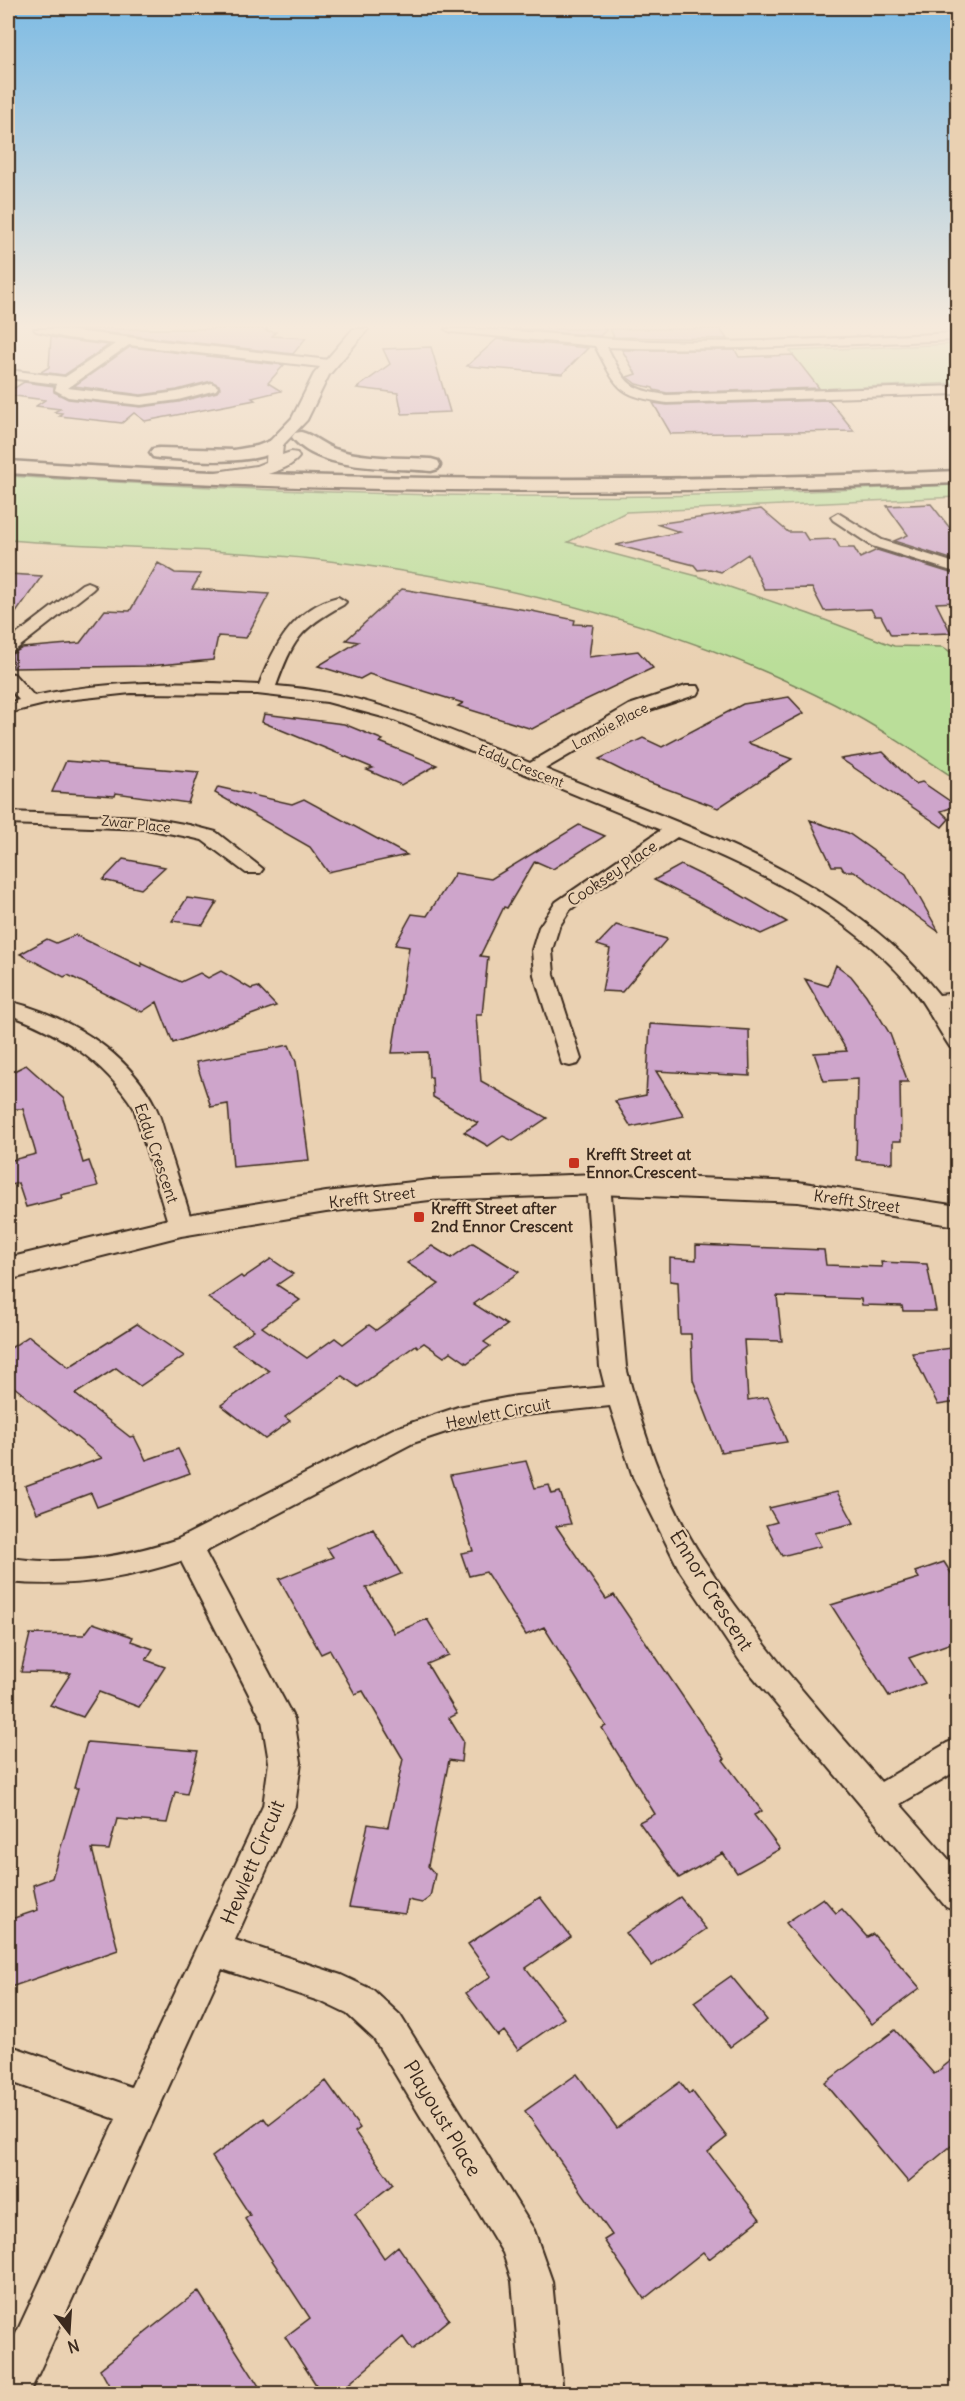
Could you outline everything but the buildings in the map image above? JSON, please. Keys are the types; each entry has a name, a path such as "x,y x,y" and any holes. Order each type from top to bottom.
{"main road":[{"path":"308,441 311,447 342,457 460,468"},
{"path":"138,453 237,454 260,451 275,444"},
{"path":"8,451 210,478 358,483 782,484 957,477"},
{"path":"8,467 53,470 79,460 460,468 782,467 957,460"}],"street":[{"path":"280,441 275,444 273,454 275,465 289,473 358,483"},
{"path":"210,478 260,471 275,465 291,457 296,441"},
{"path":"838,517 878,543 957,569"},
{"path":"8,648 87,587"},
{"path":"266,689 287,637 310,616 338,602"},
{"path":"8,678 29,701"},
{"name":"Eddy Crescent","path":"8,708 29,701 70,693 113,688 266,689 306,692 364,704 400,716 749,860 819,898 882,946 934,1002 957,1042"},
{"name":"Lambie Place","path":"531,770 635,709 692,690"},
{"name":"Zwar Place","path":"8,818 146,823 189,831 209,837 253,869"},
{"name":"Cooksey Place","path":"570,1059 544,975 542,950 549,927 563,906 676,830"},
{"path":"934,1002 957,999"},
{"name":"Eddy Crescent","path":"8,1007 43,1019 80,1038 111,1062 135,1091 144,1108 181,1226"},
{"name":"Krefft Street","path":"8,1269 40,1258 181,1226 326,1202 430,1190 598,1185 798,1192 957,1216"},
{"name":"Ennor Crescent","path":"598,1185 614,1367 620,1395 647,1477 690,1563 751,1652 957,1896"},
{"name":"Hewlett Circuit","path":"8,1570 59,1573 92,1571 157,1558 188,1547 403,1436 470,1415 516,1406 620,1395"},
{"name":"Hewlett Circuit","path":"8,2388 20,2369 279,1806 285,1762 278,1719 188,1547"},
{"path":"877,1801 957,1753"},
{"name":"Playoust Place","path":"214,1950 329,1988 360,2002 387,2027 520,2244 532,2281 543,2394"},
{"path":"8,2063 140,2109"}],"green space":[{"path":"8,476 251,489 576,497 957,485 957,497 626,512 568,542 697,576 894,646 943,647 957,656 957,780 866,721 772,675 709,649 580,608 447,578 312,559 8,540"}],"place":[{"name":"Krefft Street at Ennor Crescent","path":"574,1163"},
{"name":"Krefft Street after 2nd Ennor Crescent","path":"419,1217"}]}
